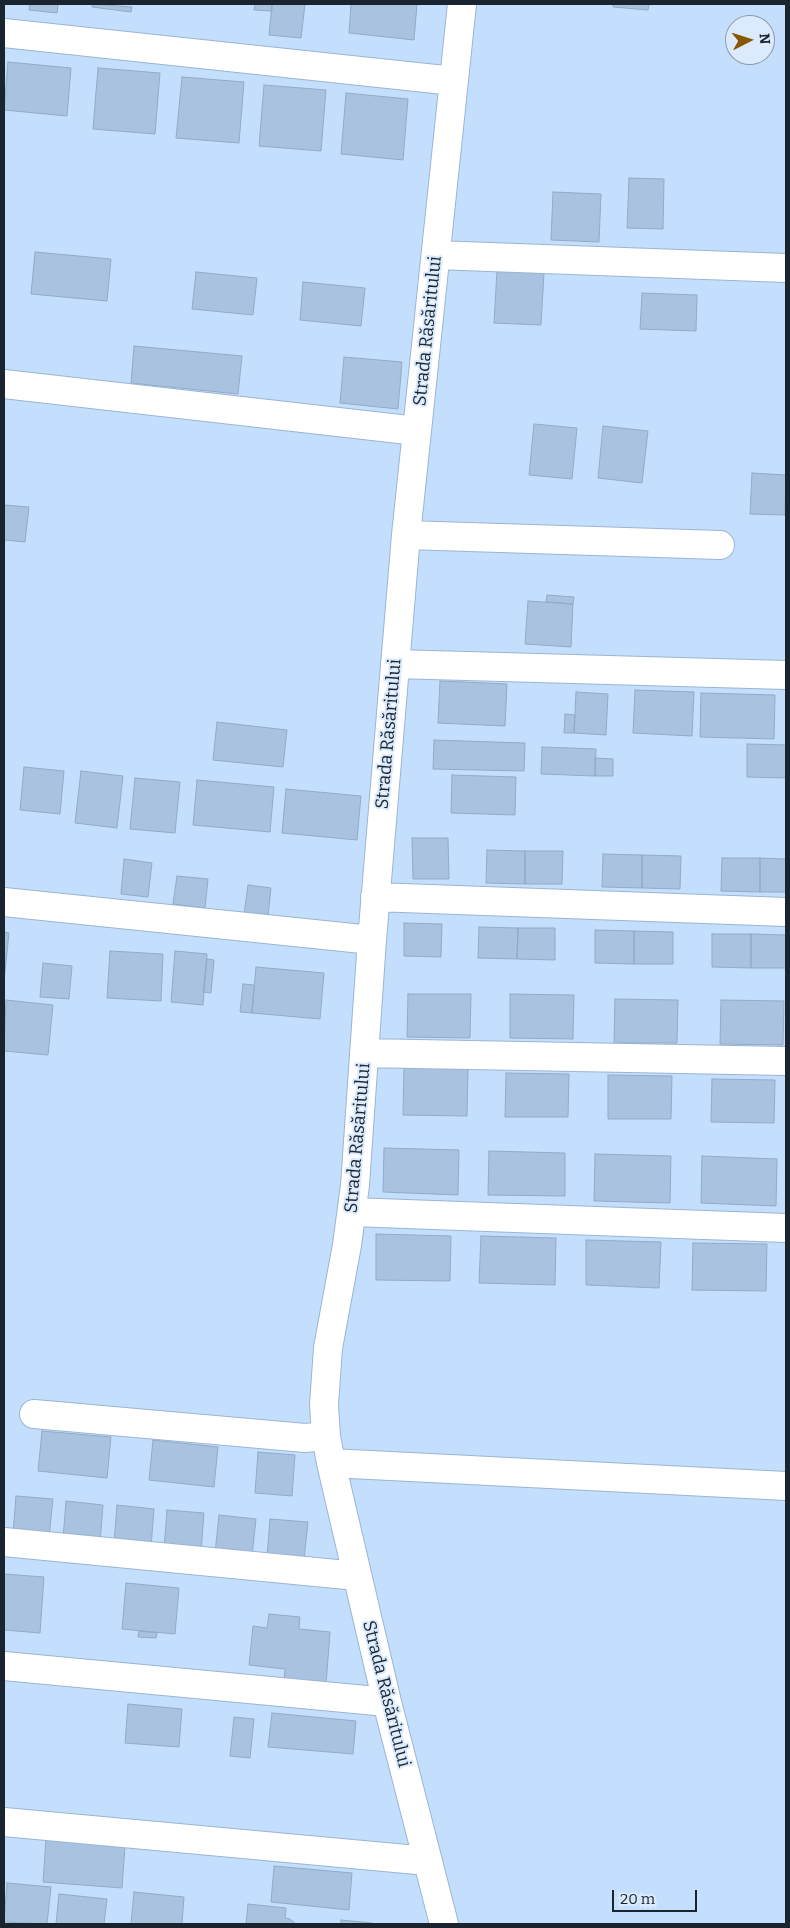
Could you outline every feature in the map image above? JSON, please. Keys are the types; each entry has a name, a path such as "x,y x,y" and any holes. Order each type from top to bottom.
{"street":[{"name":"Strada Răsăritului","path":"444,1924 357,1576 331,1463 326,1436 324,1405 328,1348 352,1212 375,897 406,535 462,4"},
{"path":"4,33 454,81"},
{"path":"436,255 786,268"},
{"path":"4,384 418,432"},
{"path":"406,535 720,545"},
{"path":"395,664 786,675"},
{"path":"375,897 786,912"},
{"path":"4,902 372,940"},
{"path":"364,1054 786,1061"},
{"path":"352,1212 786,1228"},
{"path":"34,1414 305,1438 326,1436"},
{"path":"331,1463 786,1486"},
{"path":"4,1542 357,1576"},
{"path":"4,1666 387,1702"},
{"path":"4,1822 428,1861"}],"building":[{"path":"30,4 58,4 57,13 29,10"},
{"path":"93,4 132,7 131,12 92,7"},
{"path":"255,4 272,4 272,11 254,10"},
{"path":"272,4 305,4 301,38 269,35"},
{"path":"351,4 417,4 414,40 349,33"},
{"path":"613,4 649,4 648,10 613,7"},
{"path":"8,62 71,68 67,116 4,110"},
{"path":"98,68 160,73 155,134 93,129"},
{"path":"182,77 244,82 239,143 176,138"},
{"path":"264,85 326,90 321,151 259,146"},
{"path":"346,93 408,99 403,160 341,154"},
{"path":"629,178 664,179 663,229 627,228"},
{"path":"553,192 601,194 599,242 551,240"},
{"path":"35,252 111,259 107,301 31,294"},
{"path":"497,270 544,273 541,325 494,323"},
{"path":"196,272 257,278 253,315 192,309"},
{"path":"303,282 365,288 361,326 300,320"},
{"path":"642,293 697,295 696,331 640,329"},
{"path":"134,346 242,356 238,394 131,383"},
{"path":"344,357 402,362 398,409 340,403"},
{"path":"534,424 577,428 572,479 529,475"},
{"path":"603,426 648,431 642,483 598,478"},
{"path":"752,473 786,475 785,515 750,514"},
{"path":"4,505 29,507 25,542 4,540"},
{"path":"547,595 574,597 573,604 546,602"},
{"path":"528,601 573,604 571,647 525,644"},
{"path":"440,681 507,684 505,726 438,723"},
{"path":"635,690 694,692 692,736 633,733"},
{"path":"576,692 608,694 606,735 574,733"},
{"path":"701,693 775,695 774,739 700,737"},
{"path":"565,714 575,715 574,733 564,733"},
{"path":"217,722 287,730 283,767 213,760"},
{"path":"434,740 525,743 524,771 433,769"},
{"path":"747,744 786,745 786,778 747,777"},
{"path":"542,747 596,749 595,776 541,774"},
{"path":"595,758 613,759 613,776 595,776"},
{"path":"24,767 64,771 60,814 20,810"},
{"path":"81,771 123,776 117,828 75,823"},
{"path":"452,775 516,777 515,815 451,813"},
{"path":"135,778 180,782 175,833 130,829"},
{"path":"197,780 274,787 270,832 193,825"},
{"path":"286,789 361,796 357,840 282,833"},
{"path":"412,838 448,838 449,879 413,879"},
{"path":"487,850 525,851 525,884 486,883"},
{"path":"525,851 563,851 562,884 525,884"},
{"path":"603,854 642,855 642,888 602,887"},
{"path":"642,855 681,856 680,889 642,888"},
{"path":"722,858 760,858 760,892 721,891"},
{"path":"760,858 786,859 786,892 760,892"},
{"path":"124,859 152,863 148,897 121,894"},
{"path":"177,876 208,879 205,908 173,904"},
{"path":"248,885 271,888 268,916 244,914"},
{"path":"404,923 442,924 441,957 404,956"},
{"path":"479,927 518,928 517,959 478,958"},
{"path":"518,928 555,928 555,960 517,959"},
{"path":"595,930 634,931 634,964 595,963"},
{"path":"634,931 673,932 673,964 634,964"},
{"path":"4,932 9,933 4,981"},
{"path":"712,934 751,934 751,968 712,967"},
{"path":"751,934 786,935 786,968 751,968"},
{"path":"110,951 163,954 161,1001 107,998"},
{"path":"175,951 207,954 203,1005 171,1002"},
{"path":"207,959 214,960 211,993 203,992"},
{"path":"43,963 72,966 69,999 40,997"},
{"path":"256,967 324,973 320,1019 252,1013"},
{"path":"243,984 254,985 252,1013 240,1012"},
{"path":"408,994 471,994 470,1038 407,1037"},
{"path":"510,994 574,995 573,1039 510,1038"},
{"path":"615,999 678,1000 677,1043 614,1043"},
{"path":"6,1000 53,1005 48,1055 4,1051"},
{"path":"721,1000 784,1001 783,1045 720,1044"},
{"path":"404,1067 468,1068 467,1116 403,1115"},
{"path":"506,1073 569,1074 568,1117 505,1117"},
{"path":"608,1075 672,1076 671,1119 608,1119"},
{"path":"712,1079 775,1080 774,1123 711,1122"},
{"path":"384,1148 459,1150 458,1195 383,1192"},
{"path":"489,1151 565,1153 565,1196 488,1195"},
{"path":"595,1154 671,1156 670,1203 594,1201"},
{"path":"702,1156 777,1159 776,1206 701,1203"},
{"path":"376,1234 451,1236 450,1281 376,1280"},
{"path":"481,1236 556,1238 555,1285 479,1283"},
{"path":"586,1240 661,1242 659,1288 586,1285"},
{"path":"693,1243 767,1244 766,1291 692,1290"},
{"path":"42,1431 111,1437 107,1478 38,1471"},
{"path":"153,1440 218,1447 214,1487 149,1480"},
{"path":"258,1452 295,1455 292,1496 255,1493"},
{"path":"16,1496 53,1499 49,1537 13,1534"},
{"path":"66,1501 103,1505 100,1543 63,1539"},
{"path":"117,1505 154,1509 151,1547 114,1543"},
{"path":"167,1510 204,1513 201,1551 164,1548"},
{"path":"219,1515 256,1519 252,1556 215,1553"},
{"path":"270,1519 308,1522 304,1560 267,1557"},
{"path":"4,1574 44,1577 40,1633 4,1630"},
{"path":"126,1583 179,1588 175,1634 122,1629"},
{"path":"269,1614 300,1617 299,1629 330,1632 326,1685 284,1681 285,1669 249,1665 253,1626 267,1628"},
{"path":"139,1631 157,1633 156,1638 138,1637"},
{"path":"128,1704 182,1709 179,1747 125,1743"},
{"path":"272,1713 356,1721 353,1754 268,1747"},
{"path":"234,1717 254,1719 250,1758 230,1756"},
{"path":"46,1839 125,1846 122,1888 43,1882"},
{"path":"274,1866 352,1873 349,1910 271,1902"},
{"path":"7,1883 51,1887 47,1924 4,1922"},
{"path":"134,1892 184,1897 182,1924 131,1924"},
{"path":"59,1894 107,1899 104,1924 56,1924"},
{"path":"248,1904 286,1908 285,1918 290,1919 296,1924 246,1924"},
{"path":"341,1920 372,1923 372,1924 341,1924"}]}
